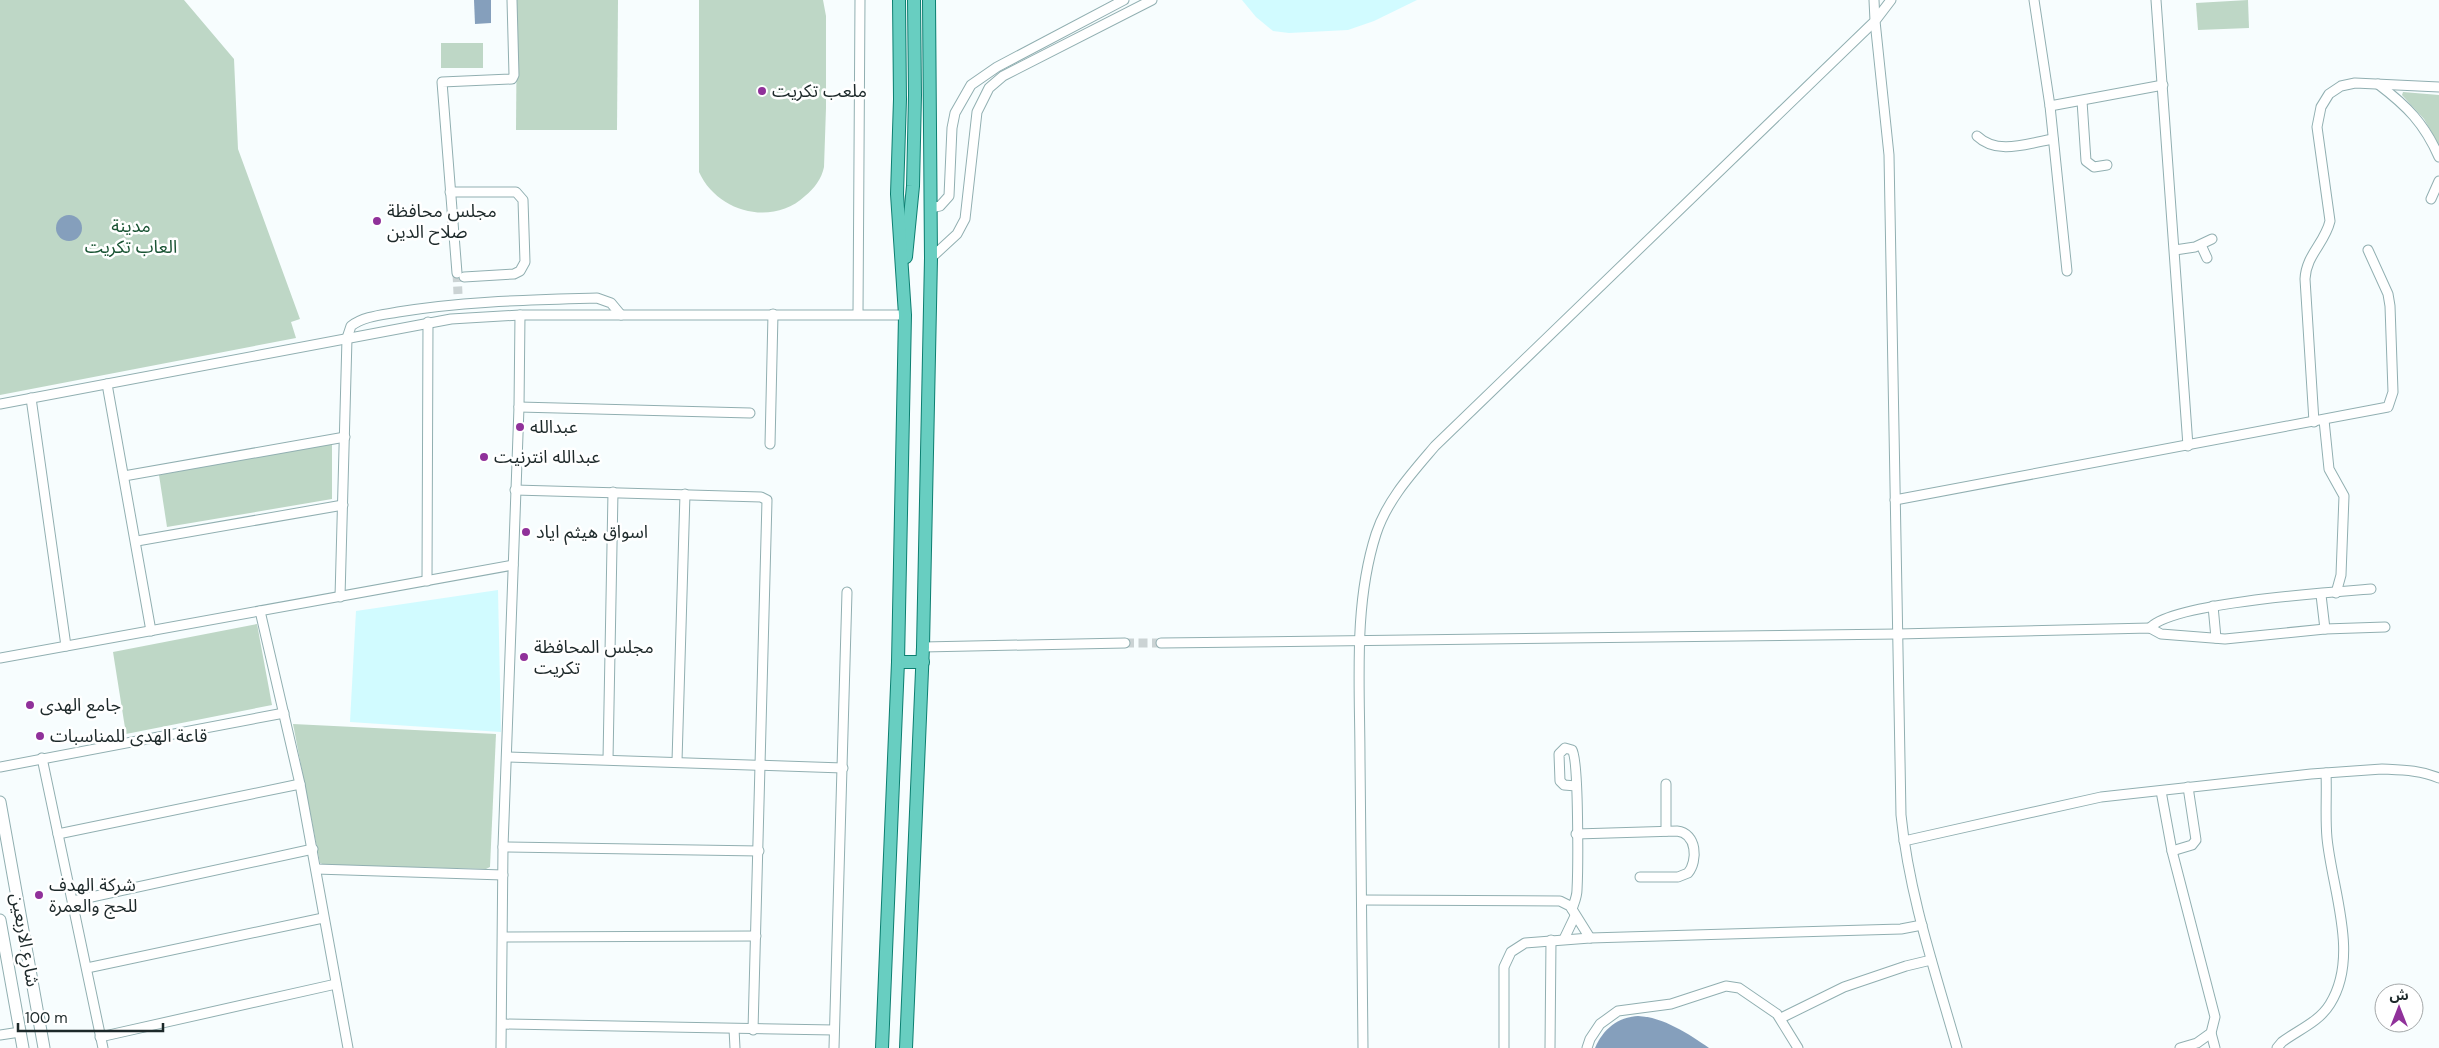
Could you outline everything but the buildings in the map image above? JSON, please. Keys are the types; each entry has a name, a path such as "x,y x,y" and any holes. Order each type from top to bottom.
{"main road":[{"path":"882,1048 898,662 905,314 897,194 900,99 899,0"},
{"path":"903,270 911,220 913,186 915,95 914,0"},
{"path":"906,1048 924,647 931,258 929,0"},
{"path":"898,662 923,662"},
{"name":"شارع الاربعين","path":"0,802 44,1048"},
{"name":"شارع الاربعين","path":"0,920 23,1048"}],"street":[{"path":"450,192 516,192 523,200 525,262 522,269 514,274 460,275 450,192 442,82 512,79 514,75 512,0"},
{"path":"858,314 860,0"},
{"path":"931,208 940,206 949,196 952,128 959,106 971,85 997,67 1124,0"},
{"path":"931,258 956,234 965,219 977,112 989,88 1003,76 1152,0"},
{"path":"1874,0 1889,155 1900,788 1904,842 1931,960 1957,1048"},
{"path":"1363,1048 1359,639 1368,569 1376,534 1386,511 1404,483 1434,446 1875,21 1891,0"},
{"path":"2034,0 2050,106 2067,270"},
{"path":"2156,0 2188,446"},
{"path":"2314,422 2305,272 2307,264 2326,231 2330,213 2320,152 2318,119 2324,99 2335,88 2347,84 2439,87"},
{"path":"2378,84 2416,116 2431,138 2439,157"},
{"path":"2050,106 2163,85"},
{"path":"2082,100 2086,161 2094,167 2107,165"},
{"path":"1978,136 1987,144 1999,147 2053,139"},
{"path":"2431,199 2439,181"},
{"path":"2174,250 2201,245 2212,239"},
{"path":"2201,245 2207,258"},
{"path":"1896,500 2388,407 2392,400 2393,357 2390,306 2388,294 2368,250"},
{"path":"340,596 347,338 351,326 363,319 459,299 596,298 611,303 621,314"},
{"path":"770,444 773,314"},
{"path":"0,404 428,322 520,315 905,314"},
{"path":"501,1048 503,847 508,757 520,315"},
{"path":"427,581 428,322"},
{"path":"107,384 151,631"},
{"path":"31,398 66,646"},
{"path":"519,407 750,413"},
{"path":"2324,420 2329,469 2344,496 2341,575 2336,593"},
{"path":"124,476 345,436"},
{"path":"515,490 763,497 768,503 754,1030"},
{"path":"608,760 613,492"},
{"path":"677,761 685,494"},
{"path":"136,541 343,506"},
{"path":"0,658 513,565"},
{"path":"2150,628 2162,620 2213,606 2370,589"},
{"path":"834,1048 847,592"},
{"path":"2321,595 2326,629"},
{"path":"2213,606 2216,638"},
{"path":"260,611 300,784 348,1048"},
{"path":"1161,643 1359,639 1898,634 2150,628 2161,634 2216,638 2326,629 2385,627"},
{"path":"924,647 1124,643"},
{"path":"0,767 284,713"},
{"path":"508,757 677,761 843,768"},
{"path":"42,758 103,1048"},
{"path":"1904,842 2101,797 2326,773 2398,770 2428,773 2439,778"},
{"path":"2277,1048 2282,1042 2325,1011 2336,992 2340,980 2343,946 2327,837 2326,773"},
{"path":"58,834 300,784"},
{"path":"1666,784 1666,831"},
{"path":"1564,939 1574,913 1577,891 1576,786"},
{"path":"2172,851 2192,845 2196,840 2188,787"},
{"path":"2161,790 2172,851 2215,1010 2216,1020 2211,1033 2197,1043 2180,1048"},
{"path":"1576,834 1666,831 1684,832 1692,840 1693,864 1690,870 1678,877 1640,877"},
{"path":"503,847 759,851"},
{"path":"73,901 313,849"},
{"path":"316,869 503,875"},
{"path":"1362,900 1560,901 1574,913 1590,938"},
{"path":"86,968 323,918"},
{"path":"1504,1048 1504,967 1508,957 1515,948 1525,943 1590,938 1901,930 1922,924"},
{"path":"503,937 756,936"},
{"path":"1550,1048 1551,940"},
{"path":"1780,1018 1852,984 1931,960"},
{"path":"100,1036 336,984"},
{"path":"1587,1048 1596,1029 1611,1015 1624,1009 1671,1004 1726,986 1739,988 1780,1018 1798,1048"},
{"path":"502,1024 734,1030 834,1030"},
{"path":"734,1030 735,1048"},
{"path":"0,1035 20,1032"},
{"path":"2211,1033 2215,1048"}],"shaded area":[{"path":"474,0 491,0 491,23 475,24"},
{"path":"1242,0 1417,0 1374,21 1348,30 1289,33 1273,31 1256,17"},
{"path":"69,215 78,219 82,228 78,237 69,241 60,237 56,228 60,219"},
{"path":"498,590 501,732 350,722 356,611"},
{"path":"1638,1016 1657,1019 1666,1023 1709,1048 1595,1048 1602,1035 1612,1025 1624,1019"}],"green space":[{"name":"مدينة العاب تكريت","path":"0,0 184,0 234,59 238,149 300,319 291,322 296,338 0,395"},
{"path":"517,0 618,0 617,130 516,130"},
{"name":"ملعب تكريت","path":"699,0 823,0 826,16 824,167 814,187 792,206 762,213 746,211 719,197 707,186 699,172"},
{"path":"2248,0 2249,28 2198,30 2196,3"},
{"path":"441,43 483,43 483,68 441,68"},
{"path":"2403,92 2439,95 2439,145 2424,119 2402,95"},
{"path":"332,443 332,499 167,527 159,475"},
{"path":"257,624 272,705 126,734 113,652"},
{"path":"293,724 496,734 490,867 486,869 325,865 320,863"}],"tunnel":[{"path":"457,273 458,294"},
{"path":"1125,643 1161,643"}],"place":[{"name":"ملعب تكريت","path":"762,91"},
{"name":"مجلس محافظة صلاح الدين","path":"377,221"},
{"name":"عبدالله","path":"520,427"},
{"name":"عبدالله انترنيت","path":"484,457"},
{"name":"اسواق هيثم اياد","path":"526,532"},
{"name":"مجلس المحافظة تكريت","path":"524,657"},
{"name":"جامع الهدى","path":"30,705"},
{"name":"قاعة الهدى للمناسبات","path":"40,736"},
{"name":"شركة الهدف للحج والعمرة","path":"39,895"}]}
